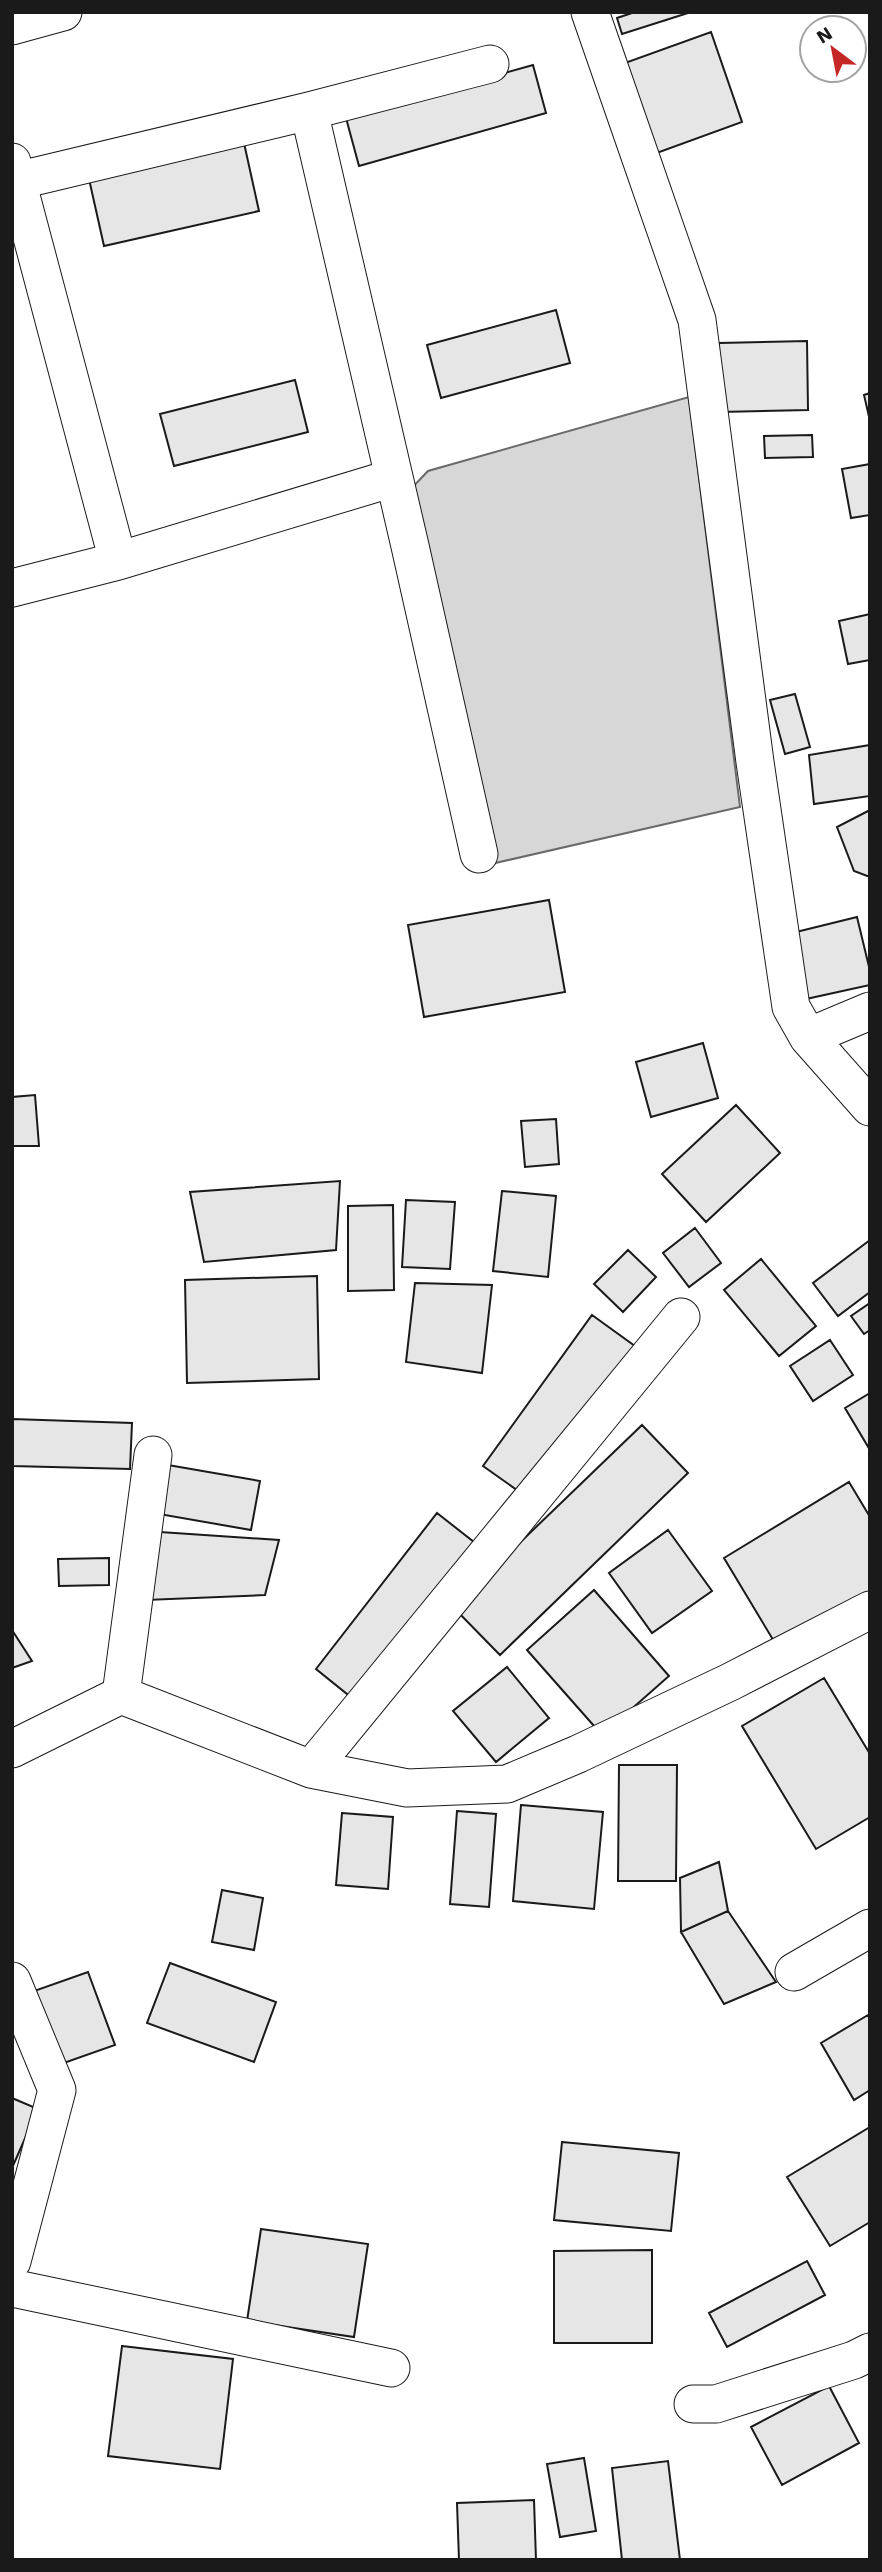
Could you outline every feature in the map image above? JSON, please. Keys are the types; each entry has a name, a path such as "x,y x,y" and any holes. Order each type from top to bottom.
{"street":[{"path":"12,26 63,12"},
{"path":"590,12 697,320 755,762 791,1007 808,1037 870,1107"},
{"path":"118,561 14,175 309,111 490,64"},
{"path":"309,111 479,854"},
{"path":"12,588 118,561 393,478"},
{"path":"808,1037 870,1011"},
{"path":"311,1769 681,1317"},
{"path":"121,1695 153,1455"},
{"path":"12,1749 121,1695 311,1769 407,1788 507,1784 578,1754 730,1682 870,1610"},
{"path":"794,1972 870,1928"},
{"path":"12,1981 57,2090 14,2253"},
{"path":"12,2288 391,2368"},
{"path":"693,2404 716,2403 854,2361 870,2352"}],"shaded area":[{"path":"689,397 740,807 491,864 406,494 428,471"}],"building":[{"path":"635,12 688,13 622,34 617,18"},
{"path":"711,32 742,122 654,154 622,64"},
{"path":"533,65 546,113 359,166 346,118"},
{"path":"244,143 259,211 104,246 89,179"},
{"path":"556,310 570,363 441,398 427,345"},
{"path":"807,341 808,410 720,412 719,343"},
{"path":"295,380 308,432 174,466 160,414"},
{"path":"870,393 870,421 864,395"},
{"path":"812,435 813,457 765,458 764,436"},
{"path":"870,464 870,515 851,518 842,469"},
{"path":"870,614 870,660 848,664 839,621"},
{"path":"795,694 810,747 785,754 770,700"},
{"path":"870,745 870,796 814,804 809,755"},
{"path":"870,810 870,877 854,871 837,827"},
{"path":"549,900 565,992 424,1017 408,925"},
{"path":"857,917 870,971 870,985 806,999 792,933"},
{"path":"703,1043 718,1098 651,1117 636,1062"},
{"path":"35,1095 39,1146 12,1146 12,1097"},
{"path":"736,1105 780,1153 706,1222 662,1174"},
{"path":"556,1119 559,1164 525,1167 521,1121"},
{"path":"340,1181 336,1250 204,1262 190,1192"},
{"path":"502,1191 556,1196 548,1277 493,1271"},
{"path":"406,1200 455,1202 450,1269 402,1267"},
{"path":"393,1205 394,1290 348,1291 348,1206"},
{"path":"695,1228 721,1263 689,1287 663,1253"},
{"path":"870,1240 870,1292 838,1316 813,1283"},
{"path":"628,1250 656,1277 623,1312 594,1284"},
{"path":"761,1259 816,1326 779,1356 724,1290"},
{"path":"317,1276 319,1379 187,1383 185,1280"},
{"path":"415,1283 492,1285 482,1373 406,1362"},
{"path":"870,1303 870,1330 864,1334 851,1316"},
{"path":"592,1315 639,1349 531,1500 483,1466"},
{"path":"830,1340 853,1375 813,1401 790,1366"},
{"path":"870,1393 870,1450 845,1408"},
{"path":"12,1419 132,1423 130,1469 12,1466"},
{"path":"642,1425 688,1473 500,1655 453,1607"},
{"path":"168,1465 260,1481 251,1530 159,1514"},
{"path":"849,1482 870,1517 870,1600 781,1653 724,1558"},
{"path":"437,1513 479,1546 357,1702 316,1669"},
{"path":"668,1530 712,1591 652,1633 609,1573"},
{"path":"145,1531 279,1540 265,1595 146,1600"},
{"path":"109,1558 109,1585 59,1586 58,1559"},
{"path":"594,1590 669,1676 602,1735 527,1650"},
{"path":"12,1630 32,1661 12,1668"},
{"path":"507,1667 549,1718 496,1762 453,1711"},
{"path":"824,1678 870,1754 870,1817 816,1849 742,1726"},
{"path":"619,1765 677,1765 676,1881 618,1881"},
{"path":"521,1805 603,1812 594,1909 513,1901"},
{"path":"457,1811 496,1814 489,1907 450,1904"},
{"path":"342,1813 393,1817 388,1889 336,1885"},
{"path":"719,1862 728,1911 681,1932 680,1878"},
{"path":"222,1890 263,1898 254,1950 212,1942"},
{"path":"728,1911 776,1982 724,2004 681,1932"},
{"path":"170,1963 276,2002 254,2062 147,2023"},
{"path":"88,1972 115,2045 61,2064 34,1991"},
{"path":"868,2015 870,2090 854,2100 821,2043"},
{"path":"12,2098 38,2109 12,2168"},
{"path":"870,2127 870,2222 830,2246 787,2177"},
{"path":"562,2142 679,2153 671,2231 554,2220"},
{"path":"261,2229 368,2244 354,2337 247,2321"},
{"path":"652,2250 652,2343 554,2343 554,2251"},
{"path":"807,2261 825,2295 727,2347 709,2313"},
{"path":"122,2346 233,2359 220,2469 108,2456"},
{"path":"829,2386 859,2443 782,2485 751,2427"},
{"path":"584,2458 596,2531 560,2537 547,2464"},
{"path":"668,2461 680,2560 622,2560 612,2468"},
{"path":"534,2500 536,2560 459,2560 457,2503"}]}
